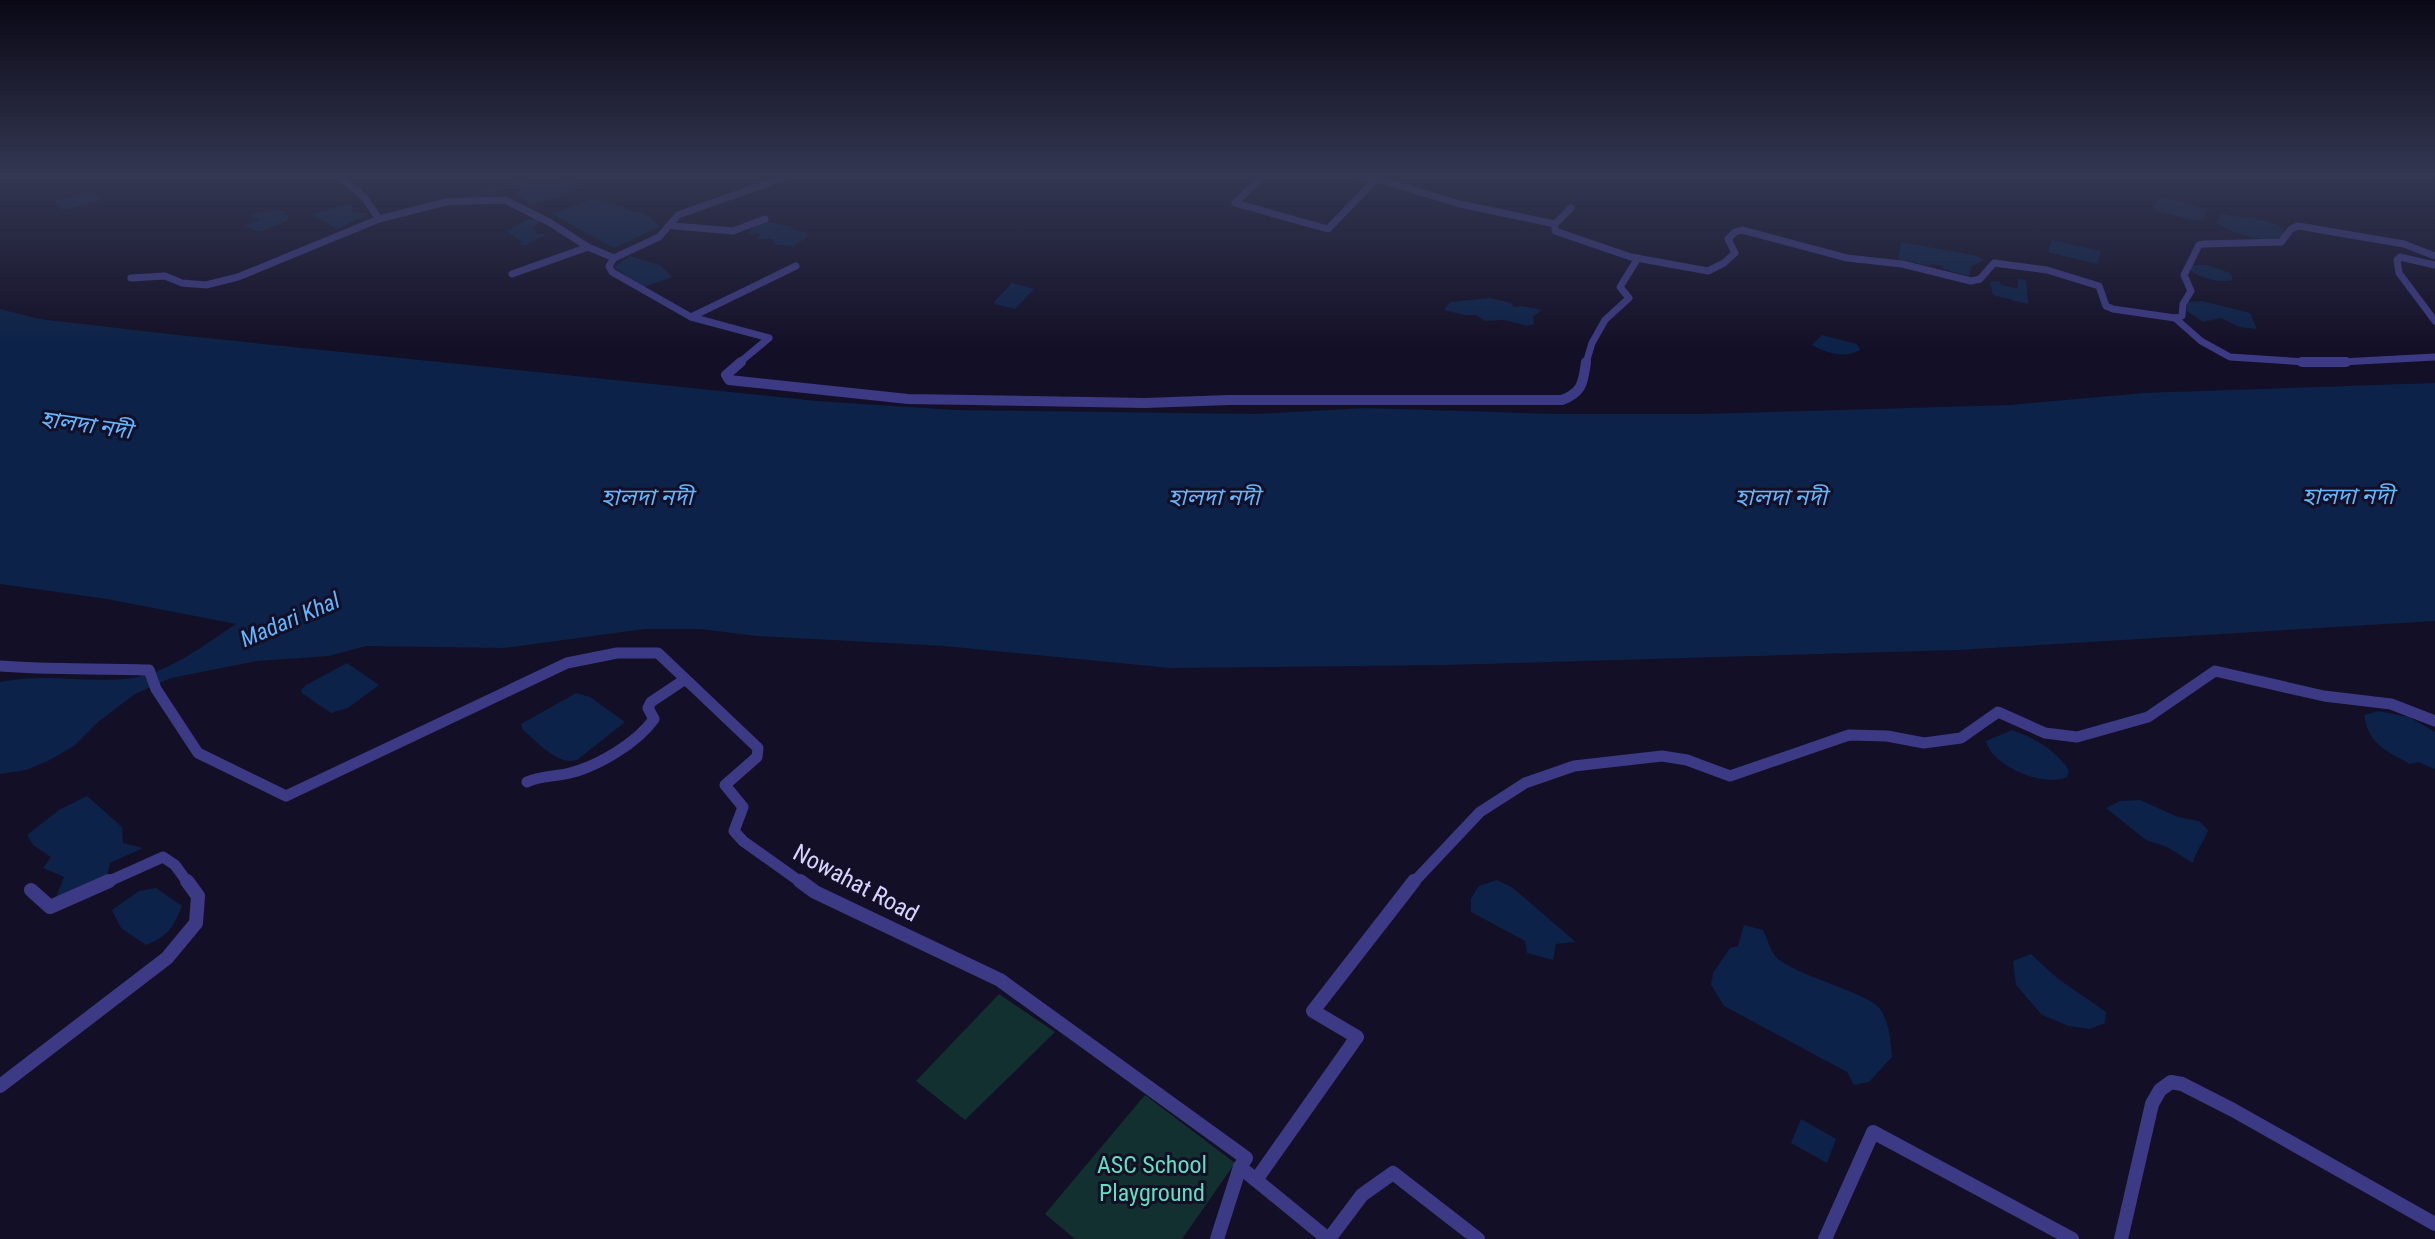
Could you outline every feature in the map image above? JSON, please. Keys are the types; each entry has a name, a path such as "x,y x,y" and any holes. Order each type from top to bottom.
{"street":[{"path":"131,278 165,276 197,285 216,282 238,277 346,234"},
{"path":"567,234 588,247 614,258"},
{"path":"663,234 614,258 608,266 612,272 691,317 769,338 726,375 729,380 908,399 1144,403 1229,400 1562,400 1580,391 1585,383 1588,352 1606,318 1625,307 1629,298 1620,287 1621,283 1638,258"},
{"path":"1564,234 1638,258 1708,271 1724,263 1735,253 1728,239 1733,234"},
{"path":"1756,234 1847,258 1902,264 1972,281 1980,279 1989,266 1998,262 2057,272 2098,285 2104,293 2106,306 2113,309 2175,318 2182,316 2183,304 2191,291 2184,275 2199,245 2281,242 2287,234"},
{"path":"2344,234 2414,246 2435,256"},
{"path":"512,274 588,247"},
{"path":"2435,265 2400,257 2397,260 2399,274 2435,321"},
{"path":"691,317 796,266"},
{"path":"2175,318 2201,341 2230,357 2322,363 2435,357"},
{"name":"Nowahat Road","path":"0,666 46,670 83,667 149,670 156,689 198,753 286,796 374,757 567,663 617,653 658,653 758,748 757,757 725,785 743,807 734,831 743,842 815,892 1000,980 1246,1158 1240,1167 1328,1239 1362,1195 1393,1173 1478,1239"},
{"path":"1256,1180 1357,1037 1313,1011 1421,872 1480,812 1525,783 1574,766 1662,756 1687,760 1730,776 1849,735 1887,736 1924,743 1961,737 1998,712 2045,733 2077,737 2148,718 2215,671 2324,696 2391,704 2435,721"},
{"path":"527,782 542,773 571,774 630,740 651,725 654,719 648,708 651,702 684,680"},
{"path":"0,1086 167,958 196,923 198,896 175,865 163,857 50,907 31,890"},
{"path":"2121,1239 2152,1104 2160,1090 2171,1082 2182,1084 2233,1110 2435,1224"},
{"path":"1825,1239 1873,1132 2072,1239"},
{"path":"1217,1239 1240,1167"}],"green space":[{"path":"999,994 1055,1032 965,1120 916,1081"},
{"name":"ASC School Playground","path":"1145,1095 1235,1163 1182,1239 1075,1239 1045,1214"}],"water":[{"path":"511,234 547,234 526,245 520,245 522,242"},
{"path":"588,234 645,234 614,248"},
{"path":"758,234 807,234 808,236 793,247 774,244 773,239 756,239"},
{"path":"2240,234 2284,234 2284,236 2267,239"},
{"path":"2052,240 2101,251 2097,264 2048,252"},
{"path":"1901,242 1978,256 1984,260 1972,266 1969,276 1943,269 1943,266 1929,266 1898,259"},
{"path":"630,256 660,265 672,277 643,287 614,267"},
{"path":"2191,265 2207,265 2230,273 2233,280 2216,281 2205,278 2190,270"},
{"path":"2018,279 2026,280 2028,304 1993,295 1990,282 1999,281 2001,285 2015,288 2018,287"},
{"path":"1012,283 1034,289 1015,309 995,304 994,302"},
{"path":"1491,298 1511,303 1514,307 1541,310 1533,317 1534,324 1528,326 1504,320 1486,321 1476,315 1444,310 1450,302"},
{"path":"2202,301 2250,313 2257,329 2239,327 2221,318 2203,322 2187,311 2187,302"},
{"path":"0,309 39,319 187,336 817,401 955,410 1255,414 1366,408 1559,414 1699,414 2010,405 2144,393 2435,383 2435,621 1958,650 1446,665 1170,668 944,646 757,636 700,629 645,629 504,648 366,646 329,656 257,661 171,678 135,694 98,722 74,746 48,761 26,770 0,774 0,682 31,678 109,680 140,676 170,666 236,624 107,599 0,584"},
{"path":"1822,335 1857,344 1860,350 1836,354 1812,345"},
{"path":"347,663 379,685 348,708 331,713 303,694 301,690 306,685"},
{"path":"576,693 590,697 625,722 577,760 562,760 548,752 523,730 521,724"},
{"path":"2378,711 2409,717 2435,732 2435,769 2418,762 2410,764 2374,740 2364,715"},
{"path":"2012,730 2051,750 2069,770 2067,777 2045,780 2033,777 1998,759 1986,741"},
{"path":"87,796 122,827 123,843 143,848 110,863 107,875 55,900 64,877 43,868 51,857 33,845 27,835 59,810"},
{"path":"2140,800 2178,817 2199,821 2208,830 2193,863 2167,847 2146,840 2106,808 2120,801"},
{"path":"1497,880 1513,888 1576,942 1556,944 1553,960 1527,953 1525,941 1471,912 1471,898 1479,886"},
{"path":"156,888 182,906 169,930 146,945 121,928 112,910 139,891"},
{"path":"1744,925 1763,930 1771,949 1778,959 1788,966 1862,997 1880,1009 1887,1026 1892,1057 1869,1082 1854,1085 1847,1072 1724,1006 1711,985 1713,973 1730,948 1738,946"},
{"path":"2031,954 2057,978 2106,1012 2105,1023 2090,1029 2069,1026 2042,1015 2016,985 2013,961"},
{"path":"1801,1119 1836,1139 1827,1163 1791,1143"}],"water label":[{"name":"হালদা নদী","path":"86,425"},
{"name":"হালদা নদী","path":"2348,496"},
{"name":"হালদা নদী","path":"647,497"},
{"name":"হালদা নদী","path":"1214,497"},
{"name":"হালদা নদী","path":"1781,497"},
{"name":"Madari Khal","path":"290,620"}]}
